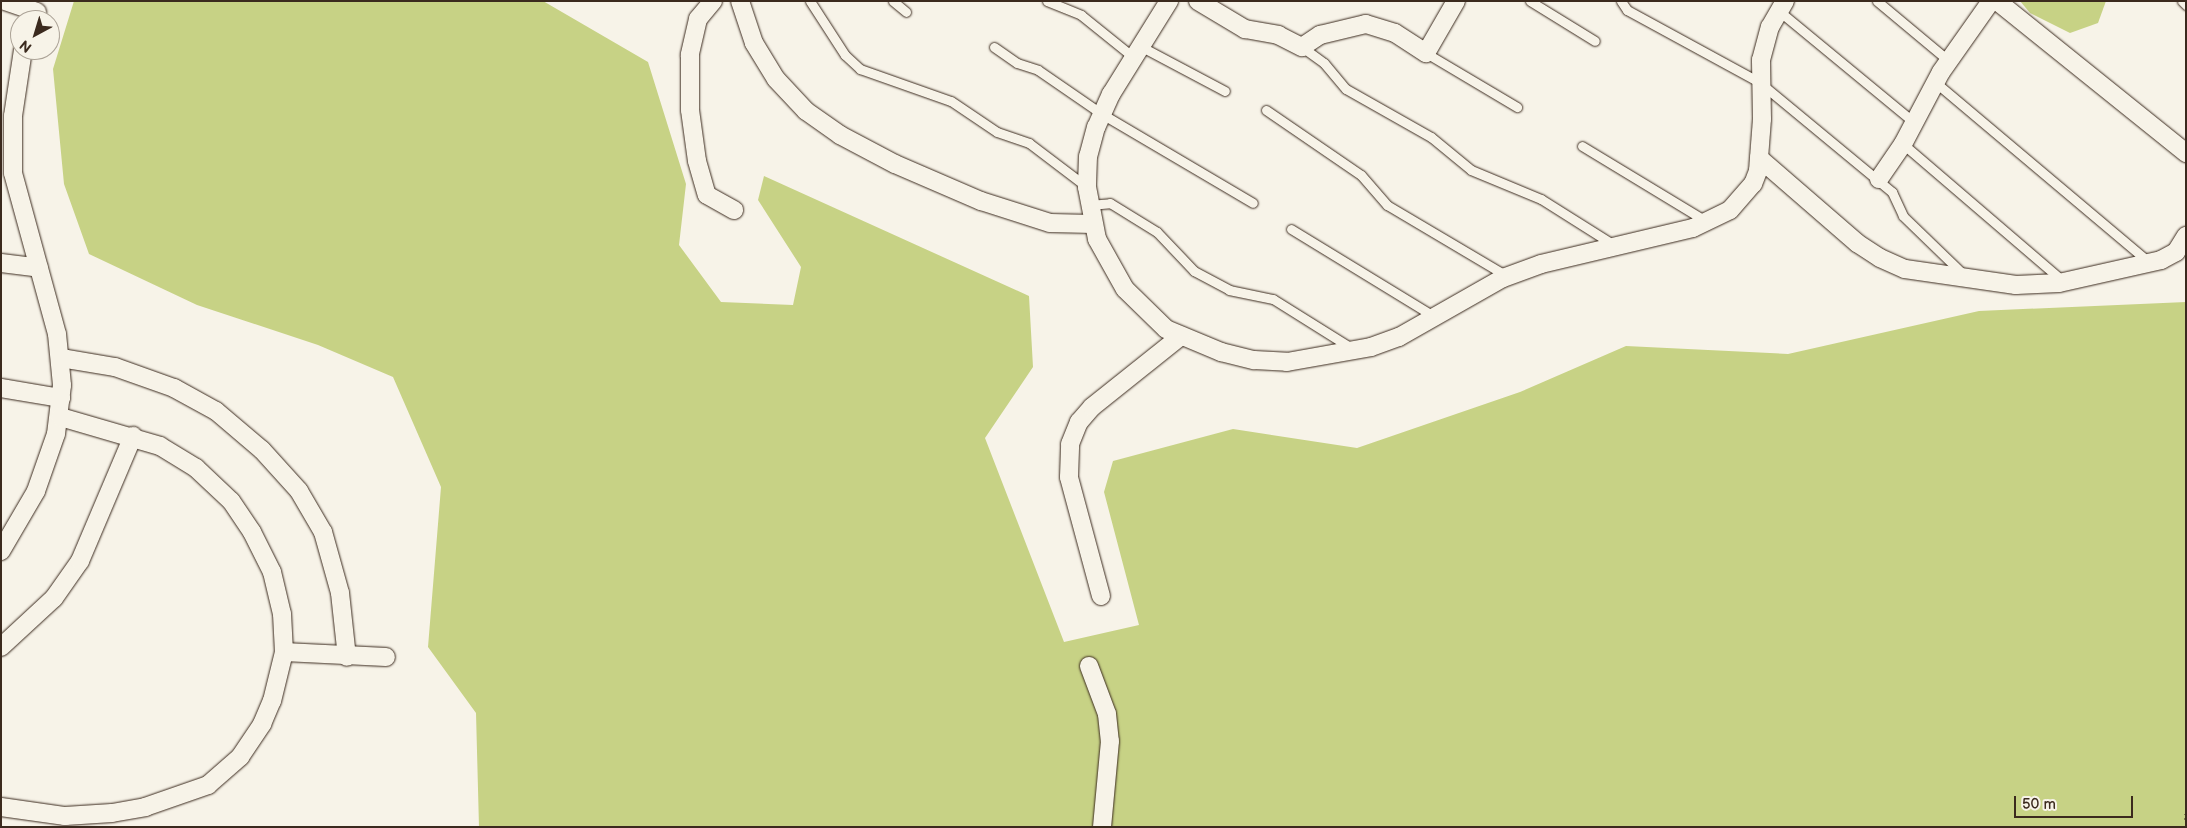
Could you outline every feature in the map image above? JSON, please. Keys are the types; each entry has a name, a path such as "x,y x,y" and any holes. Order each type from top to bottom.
{"street":[{"path":"5,1 34,10"},
{"path":"713,1 698,20 690,55 690,110 697,161 707,195 734,210"},
{"path":"1169,1 1136,51 1102,114 1088,156 1087,186 1093,224 1098,239 1125,289 1147,314 1181,336 1221,352 1254,360 1287,362 1355,350 1399,336 1507,276 1541,264 1708,223 1730,210 1744,197 1753,184 1759,158 1762,119 1759,82 1764,43 1782,6"},
{"path":"1198,1 1245,29 1278,35 1302,47 1320,34 1366,24 1395,33 1426,53 1456,1"},
{"path":"1879,179 1903,144 1948,61 1991,1"},
{"path":"1997,1 2186,153"},
{"path":"743,2 754,42 776,79 806,111 840,135 895,164 981,201 1050,223 1093,224"},
{"path":"1,551 36,491 60,417 62,398 61,358 39,268 10,197 15,85 21,60"},
{"path":"1759,158 1857,243 1880,258 1905,269 2016,285 2064,282 2150,264 2176,252 2186,236"},
{"path":"1,263 39,268"},
{"path":"1101,596 1069,477 1070,444 1079,422 1092,407 1181,336"},
{"path":"61,358 115,367 174,388 216,411 262,450 299,491 323,532 340,593 347,657"},
{"path":"1,388 62,398"},
{"path":"1,807 64,816 112,813 145,807 208,785 240,757 262,724 272,701 284,652 282,614 272,572 241,514 196,468 160,446 133,436 60,417"},
{"path":"1,647 54,598 80,561 133,436"},
{"path":"284,652 347,657 386,657"},
{"path":"1089,666 1107,714 1110,741 1102,827"}],"lane":[{"path":"810,1 845,55 860,69 951,101 997,132 1028,143 1087,186"},
{"path":"893,1 906,12"},
{"path":"1047,1 1081,15 1136,51 1225,92"},
{"path":"1530,1 1595,41"},
{"path":"1621,1 1626,10 1759,82 1879,179 1892,192 1911,225 1968,278"},
{"path":"1876,1 1948,61"},
{"path":"2182,1 2186,5"},
{"path":"1782,6 1915,123"},
{"path":"994,47 1017,63 1038,70 1102,114 1253,203"},
{"path":"1302,47 1324,62 1346,89 1432,138 1471,170 1525,191 1614,245"},
{"path":"1426,53 1517,107"},
{"path":"1935,82 2150,264"},
{"path":"1266,110 1361,175 1387,205 1507,276"},
{"path":"1903,144 2064,282"},
{"path":"1582,146 1708,223"},
{"path":"1089,205 1110,203 1157,232 1194,271 1229,290 1274,299 1355,350"},
{"path":"1290,229 1435,317"}],"path":[{"path":"2186,813 2186,821"}],"green space":[{"path":"74,1 543,1 648,62 686,184 679,245 721,302 793,305 801,267 758,200 764,176 1029,296 1033,367 985,438 1064,642 1139,625 1104,492 1113,461 1233,429 1357,448 1520,392 1626,346 1788,354 1979,311 2186,302 2186,827 479,827 476,713 428,647 441,487 393,377 318,345 197,305 89,254 64,184 53,69 56,60 60,60 60,46"},
{"path":"2020,1 2106,1 2098,23 2070,33 2030,13"}]}
